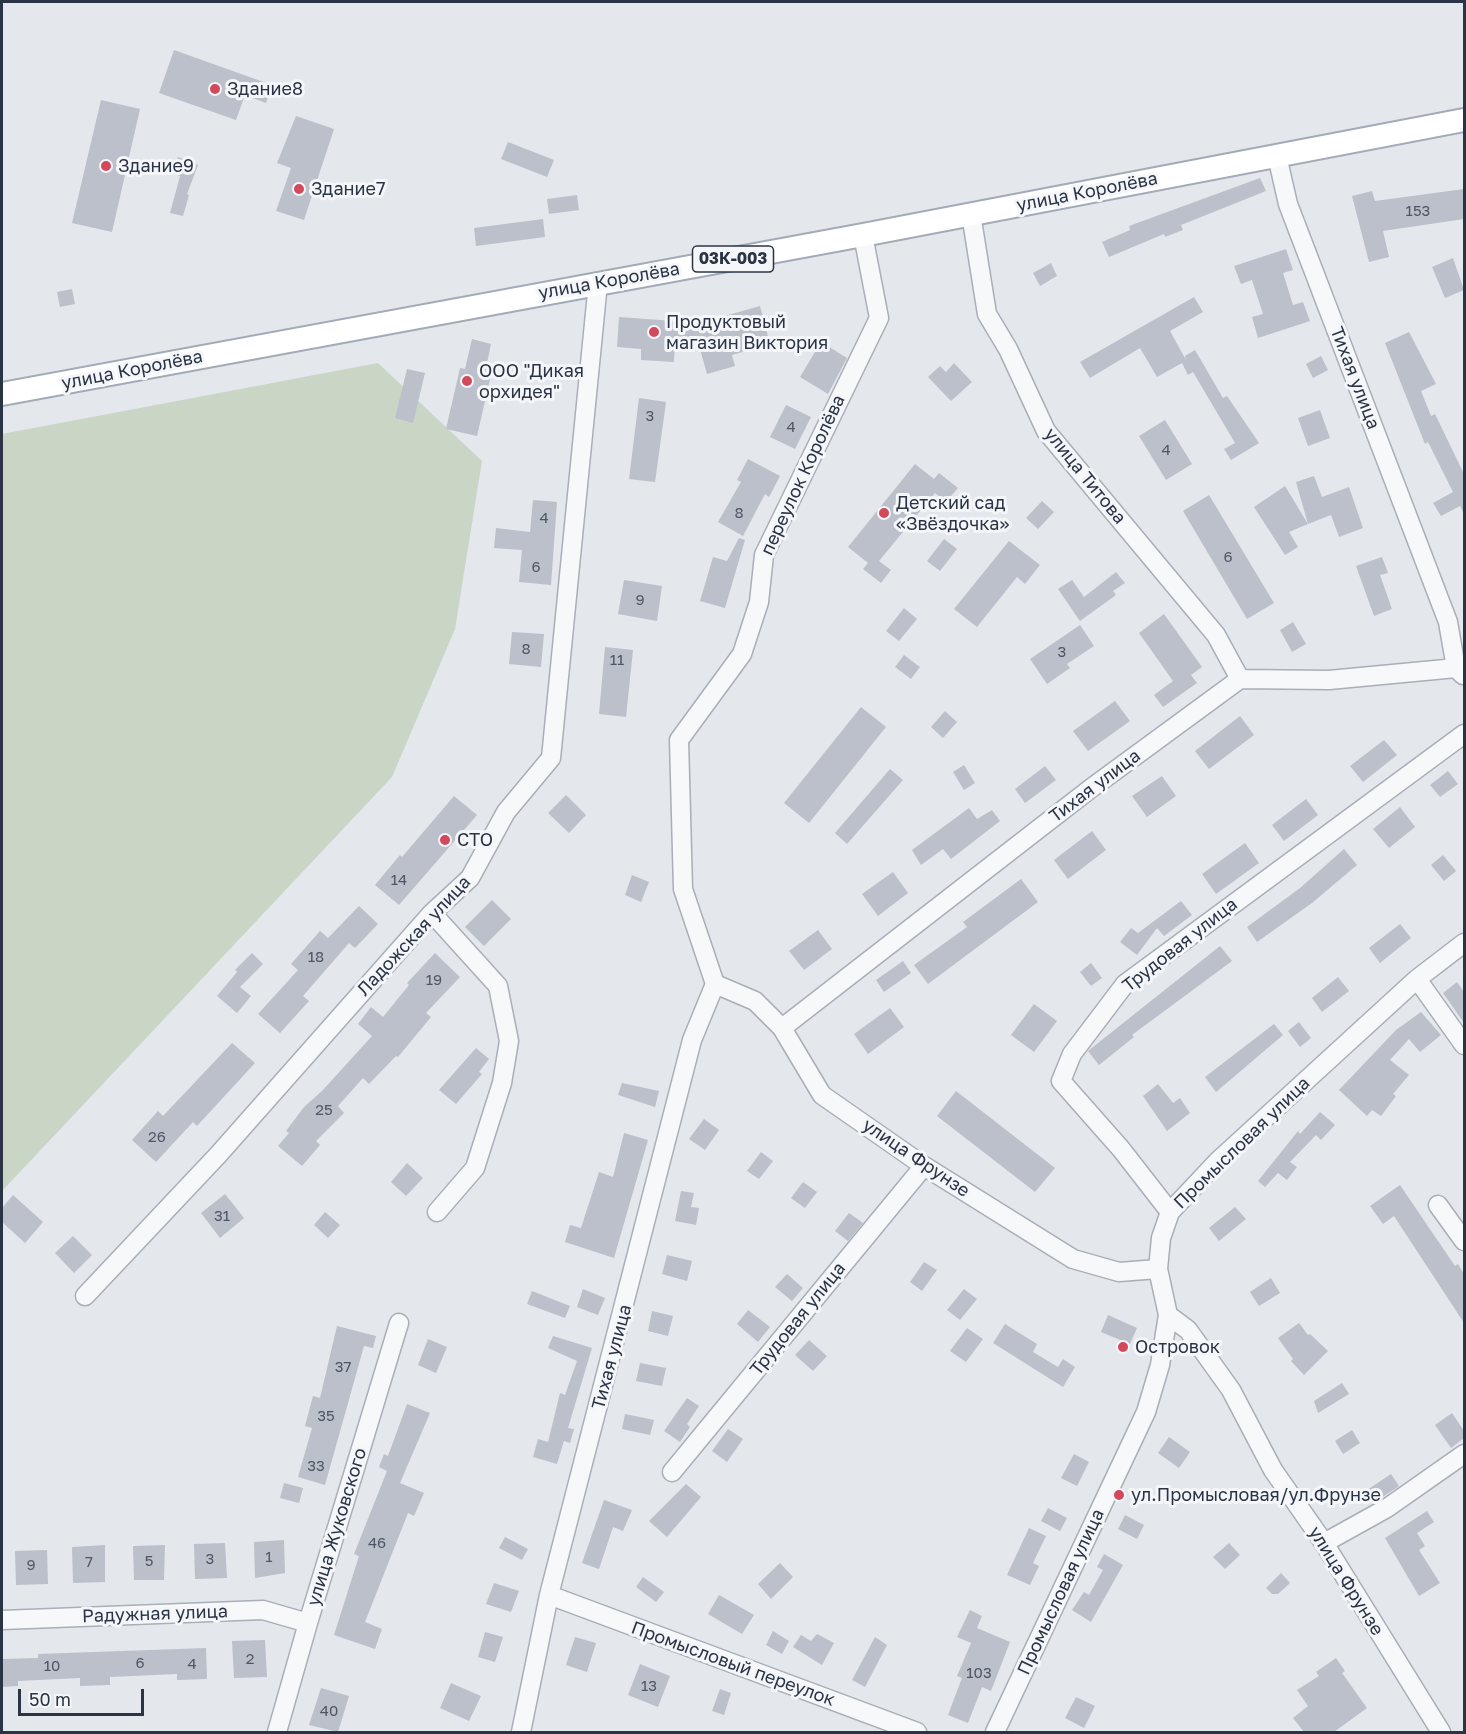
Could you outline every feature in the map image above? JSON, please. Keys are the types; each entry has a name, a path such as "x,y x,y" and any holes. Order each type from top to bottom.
{"main road":[{"name":"улица Королёва","path":"2,394 863,236 1464,120"}],"street":[{"name":"Тихая улица","path":"782,1029 1090,789 1240,679 1329,680 1460,672 1448,622 1288,204 1277,156"},
{"name":"улица Титова","path":"971,214 987,315 1008,349 1046,431 1216,635 1240,679"},
{"name":"переулок Королёва","path":"715,984 683,889 679,740 742,654 759,602 764,555 879,318 863,236"},
{"name":"Ладожская улица","path":"86,1296 218,1155 432,913 470,878 506,812 551,758 598,283"},
{"name":"Трудовая улица","path":"1170,1212 1121,1149 1061,1081 1072,1054 1125,984 1464,734"},
{"path":"432,913 498,986 509,1041 502,1083 475,1168 437,1212"},
{"name":"Промысловая улица","path":"995,1732 1146,1412 1160,1365 1167,1315 1158,1269 1161,1238 1170,1212 1218,1161 1417,980 1464,943"},
{"path":"1417,980 1464,1045"},
{"name":"Тихая улица","path":"521,1732 549,1595 692,1040 715,984"},
{"name":"улица Фрунзе","path":"715,984 755,1001 782,1029 822,1095 924,1166 1073,1259 1119,1272 1158,1269"},
{"name":"Трудовая улица","path":"672,1472 924,1166"},
{"path":"1438,1205 1464,1241"},
{"name":"улица Фрунзе","path":"1167,1315 1188,1330 1231,1390 1273,1470 1324,1543 1441,1732"},
{"name":"улица Жуковского","path":"277,1732 399,1323"},
{"path":"1324,1543 1387,1508 1464,1454"},
{"name":"Промысловый переулок","path":"549,1595 917,1732"},
{"name":"Радужная улица","path":"2,1620 263,1610 308,1623"}],"green space":[{"path":"378,363 482,461 455,629 392,777 2,1191 2,434"}],"building":[{"name":"Здание8","path":"174,50 272,85 266,103 245,95 236,120 159,93"},
{"name":"Здание9","path":"101,100 140,109 112,232 72,223"},
{"path":"296,116 334,129 304,220 276,211 291,168 277,163"},
{"path":"508,142 554,160 547,177 501,159"},
{"path":"178,157 198,165 187,194 189,195 183,216 170,213 180,176 172,173"},
{"path":"1260,178 1266,191 1181,225 1183,230 1165,237 1164,234 1109,257 1102,242 1130,230 1129,226"},
{"path":"1464,189 1464,219 1383,231 1389,257 1369,262 1352,196 1372,191 1375,201"},
{"path":"577,195 579,210 549,214 547,199"},
{"path":"543,219 545,237 476,246 474,228"},
{"path":"1286,249 1293,270 1283,273 1293,305 1303,302 1310,321 1258,338 1252,317 1263,314 1252,280 1241,284 1234,266"},
{"path":"1453,258 1464,290 1445,298 1432,267"},
{"path":"1051,263 1057,276 1040,286 1033,273"},
{"path":"72,289 75,304 60,307 57,292"},
{"path":"1194,297 1203,312 1170,331 1186,360 1185,356 1195,350 1223,398 1227,396 1259,443 1231,460 1224,449 1235,443 1193,372 1188,375 1182,363 1157,377 1140,348 1090,378 1080,362"},
{"path":"760,306 770,344 732,355 735,366 707,374 698,342 675,341 674,362 641,360 641,349 617,347 619,317 700,323"},
{"path":"1409,332 1436,384 1421,391 1431,416 1435,414 1464,474 1464,514 1460,506 1441,516 1433,503 1453,492 1428,442 1425,444 1385,343"},
{"path":"472,339 491,344 485,373 491,375 477,436 446,429 460,368 465,369"},
{"path":"821,342 847,358 828,394 800,377"},
{"path":"1321,356 1328,370 1313,378 1306,364"},
{"path":"954,363 972,382 951,401 928,377 940,366 946,372"},
{"path":"407,369 425,373 413,423 395,418"},
{"path":"639,398 666,402 655,482 629,479"},
{"path":"786,405 811,417 795,449 770,437"},
{"path":"1320,410 1330,438 1308,446 1298,418"},
{"path":"1165,420 1192,464 1166,480 1139,436"},
{"path":"748,459 780,476 769,497 765,494 743,536 718,522 741,482 737,480"},
{"path":"915,464 934,479 939,473 958,488 946,502 935,493 879,561 891,570 881,583 863,569 868,563 848,547"},
{"path":"1314,476 1322,497 1349,487 1363,528 1339,537 1331,515 1308,524 1296,482"},
{"path":"1285,486 1308,524 1289,532 1298,547 1285,555 1254,507"},
{"path":"1209,495 1274,603 1247,619 1183,511"},
{"path":"533,500 557,502 551,585 519,582 522,550 494,548 496,528 530,532"},
{"path":"1042,501 1054,512 1038,529 1026,518"},
{"path":"739,538 745,540 725,608 700,601 713,557 727,561"},
{"path":"944,539 957,549 940,571 927,561"},
{"path":"1009,541 1040,565 1025,584 1017,577 977,627 954,609"},
{"path":"1382,557 1388,573 1380,575 1392,609 1374,616 1356,566"},
{"path":"1116,572 1125,583 1113,591 1116,595 1080,621 1058,589 1072,580 1084,597"},
{"path":"624,580 662,586 657,621 618,614"},
{"path":"904,608 917,619 899,641 886,631"},
{"path":"1164,614 1202,667 1191,675 1197,683 1163,707 1154,695 1173,681 1139,633"},
{"path":"1293,622 1306,644 1292,652 1280,630"},
{"path":"1080,625 1094,646 1067,664 1070,668 1047,684 1030,659"},
{"path":"512,632 544,634 541,667 509,664"},
{"path":"605,647 633,650 626,717 599,714"},
{"path":"904,655 920,667 911,679 895,667"},
{"path":"1115,701 1130,721 1088,751 1073,731"},
{"path":"861,707 886,727 809,823 784,803"},
{"path":"945,711 957,722 943,738 931,727"},
{"path":"1240,716 1254,735 1209,769 1195,751"},
{"path":"1384,740 1397,755 1363,782 1350,766"},
{"path":"964,765 975,783 964,790 953,772"},
{"path":"1045,766 1056,780 1025,803 1015,789"},
{"path":"890,769 903,780 847,844 835,833"},
{"path":"1448,771 1458,784 1440,797 1430,785"},
{"path":"1162,776 1176,796 1147,817 1132,796"},
{"path":"566,795 586,815 569,833 548,813"},
{"path":"454,796 477,815 399,905 375,885"},
{"path":"1306,799 1318,815 1284,841 1272,825"},
{"path":"1400,807 1415,827 1389,848 1373,829"},
{"path":"969,808 977,819 992,810 1000,821 951,859 943,849 921,865 912,850"},
{"path":"1092,831 1106,850 1068,879 1054,860"},
{"path":"1245,843 1259,863 1216,894 1202,874"},
{"path":"1344,849 1357,865 1312,903 1257,942 1247,927 1300,888"},
{"path":"1443,855 1456,871 1444,881 1431,865"},
{"path":"893,872 908,893 878,916 862,894"},
{"path":"632,875 649,882 641,902 625,895"},
{"path":"1021,879 1038,902 928,984 914,965 967,927 963,922"},
{"path":"492,900 511,919 484,946 465,927"},
{"path":"1181,901 1192,915 1164,936 1157,928 1137,955 1120,942 1131,928 1138,933"},
{"path":"359,906 378,924 355,948 349,943 303,996 309,1001 280,1033 258,1014 298,970 291,964 320,931 328,938"},
{"path":"1400,924 1411,938 1380,963 1369,948"},
{"path":"818,930 832,949 804,970 789,951"},
{"path":"1220,946 1232,961 1132,1035 1134,1037 1099,1065 1088,1051"},
{"path":"252,953 263,964 240,987 251,996 237,1013 217,996 237,972 235,970"},
{"path":"435,953 460,977 426,1013 431,1017 398,1057 396,1056 369,1084 363,1078 338,1106 344,1113 316,1141 320,1145 302,1166 278,1146 289,1133 286,1131 304,1107 322,1091 372,1036 358,1024 371,1007 383,1017 409,985 407,983"},
{"path":"903,961 911,973 884,992 876,980"},
{"path":"1091,963 1102,978 1091,986 1080,972"},
{"path":"1338,977 1349,991 1322,1012 1312,998"},
{"path":"1457,982 1464,992 1464,1023 1443,993"},
{"path":"1034,1004 1057,1021 1034,1052 1011,1035"},
{"path":"890,1008 904,1027 868,1054 854,1034"},
{"path":"1421,1012 1441,1035 1420,1052 1409,1039 1390,1060 1409,1075 1393,1094 1396,1096 1381,1116 1372,1110 1367,1116 1339,1090 1396,1030"},
{"path":"1299,1022 1311,1038 1300,1047 1288,1031"},
{"path":"1274,1024 1283,1035 1216,1092 1205,1077"},
{"path":"232,1043 255,1063 197,1126 193,1122 156,1162 132,1140 158,1111 163,1116"},
{"path":"476,1048 489,1059 479,1072 482,1074 456,1104 439,1090"},
{"path":"622,1083 659,1091 655,1107 618,1095"},
{"path":"1158,1084 1173,1103 1180,1098 1190,1113 1167,1131 1143,1096"},
{"path":"956,1091 1055,1168 1035,1192 937,1116"},
{"path":"1320,1112 1335,1125 1321,1140 1316,1135 1290,1162 1297,1167 1287,1180 1278,1173 1265,1187 1258,1181 1298,1131 1300,1134"},
{"path":"704,1119 719,1130 705,1150 689,1139"},
{"path":"624,1133 648,1140 614,1258 565,1242 570,1225 581,1228 599,1172 613,1177"},
{"path":"761,1152 773,1161 759,1179 747,1171"},
{"path":"407,1163 423,1178 406,1196 391,1182"},
{"path":"803,1182 817,1192 805,1208 791,1198"},
{"path":"1400,1185 1455,1266 1458,1264 1464,1274 1464,1323 1394,1216 1383,1224 1370,1206"},
{"path":"681,1191 694,1193 691,1207 699,1208 696,1225 675,1221"},
{"path":"225,1194 244,1218 220,1238 201,1213"},
{"path":"13,1195 43,1222 25,1243 2,1222 2,1208"},
{"path":"1235,1207 1246,1219 1219,1241 1209,1228"},
{"path":"325,1212 340,1225 328,1238 314,1225"},
{"path":"849,1213 863,1223 848,1241 835,1231"},
{"path":"73,1236 92,1255 74,1273 55,1253"},
{"path":"667,1255 692,1261 687,1281 662,1274"},
{"path":"924,1262 937,1270 922,1291 910,1282"},
{"path":"787,1274 803,1288 792,1301 775,1287"},
{"path":"1271,1278 1280,1293 1259,1306 1250,1292"},
{"path":"583,1289 605,1298 598,1315 577,1307"},
{"path":"964,1289 977,1299 960,1320 947,1310"},
{"path":"532,1291 570,1306 565,1318 527,1304"},
{"path":"748,1310 770,1327 758,1342 737,1324"},
{"path":"652,1311 673,1316 668,1336 648,1331"},
{"path":"1108,1315 1137,1328 1130,1344 1101,1332"},
{"path":"1299,1323 1308,1335 1310,1334 1328,1351 1304,1375 1291,1361 1293,1359 1278,1338"},
{"path":"1005,1324 1037,1344 1033,1352 1058,1367 1063,1359 1075,1367 1063,1387 993,1343"},
{"path":"337,1326 376,1336 373,1348 364,1346 325,1485 298,1477 312,1428 305,1426 313,1396 320,1398"},
{"path":"967,1328 983,1339 966,1362 950,1351"},
{"path":"553,1336 592,1348 568,1428 574,1429 570,1443 564,1441 557,1464 533,1457 538,1439 548,1442 560,1393 565,1395 577,1361 548,1348"},
{"path":"428,1339 447,1347 436,1373 418,1365"},
{"path":"809,1340 827,1356 813,1371 795,1355"},
{"path":"640,1363 666,1368 662,1386 636,1381"},
{"path":"1342,1383 1349,1394 1318,1413 1314,1401"},
{"path":"687,1398 699,1406 687,1424 690,1427 680,1442 664,1431"},
{"path":"407,1404 430,1413 400,1483 424,1493 414,1516 408,1513 365,1622 382,1629 375,1649 334,1635 359,1556 354,1554 387,1471 379,1467 384,1454 388,1456"},
{"path":"1452,1413 1464,1431 1464,1438 1451,1448 1435,1425"},
{"path":"625,1414 654,1420 650,1435 622,1429"},
{"path":"728,1429 743,1439 727,1462 712,1451"},
{"path":"1352,1430 1360,1443 1343,1454 1335,1441"},
{"path":"1169,1437 1190,1452 1179,1468 1158,1453"},
{"path":"1074,1454 1089,1462 1077,1486 1061,1478"},
{"path":"1391,1474 1399,1486 1375,1502 1367,1490"},
{"path":"284,1483 303,1488 299,1503 280,1498"},
{"path":"686,1484 701,1497 667,1537 649,1521"},
{"path":"604,1500 632,1510 623,1531 613,1527 599,1569 582,1563"},
{"path":"1048,1508 1067,1518 1060,1531 1041,1521"},
{"path":"1427,1511 1434,1522 1417,1533 1425,1546 1419,1550 1440,1583 1419,1596 1385,1538"},
{"path":"1125,1515 1144,1525 1137,1539 1118,1529"},
{"path":"1029,1528 1046,1536 1033,1563 1039,1566 1030,1585 1007,1575"},
{"path":"505,1537 528,1549 522,1560 499,1548"},
{"path":"284,1540 285,1573 255,1578 254,1542"},
{"path":"225,1543 227,1578 195,1579 194,1544"},
{"path":"1229,1543 1240,1555 1225,1569 1213,1557"},
{"path":"105,1545 105,1582 73,1583 72,1547"},
{"path":"165,1545 164,1580 134,1580 133,1546"},
{"path":"47,1550 48,1584 16,1585 15,1551"},
{"path":"1104,1554 1123,1565 1091,1622 1072,1610 1084,1592 1089,1595 1103,1570 1097,1567"},
{"path":"780,1563 793,1577 771,1599 758,1584"},
{"path":"1281,1573 1290,1583 1278,1594 1272,1594 1266,1588"},
{"path":"643,1577 664,1592 656,1602 636,1587"},
{"path":"494,1583 519,1591 511,1612 486,1604"},
{"path":"719,1595 754,1615 742,1634 708,1614"},
{"path":"970,1610 982,1616 977,1628 1010,1642 991,1691 982,1687 968,1723 948,1715 962,1678 957,1676 971,1643 957,1637"},
{"path":"773,1631 789,1641 782,1654 766,1645"},
{"path":"485,1632 503,1637 495,1662 478,1657"},
{"path":"817,1634 834,1643 822,1665 793,1647 801,1635 811,1641"},
{"path":"575,1637 596,1643 587,1672 566,1665"},
{"path":"875,1637 887,1645 865,1687 852,1680"},
{"path":"265,1640 267,1677 234,1678 232,1641"},
{"path":"206,1648 207,1679 177,1680 177,1674 110,1677 110,1685 80,1686 80,1678 18,1681 18,1686 2,1687 2,1659 38,1658 38,1654"},
{"path":"1336,1658 1345,1671 1342,1673 1367,1708 1334,1732 1304,1732 1293,1718 1308,1706 1297,1690 1319,1676 1316,1672"},
{"path":"640,1664 670,1676 658,1707 628,1695"},
{"path":"451,1683 481,1696 469,1721 440,1708"},
{"path":"321,1688 349,1696 338,1732 309,1725"},
{"path":"720,1689 731,1693 724,1715 712,1711"},
{"path":"1076,1697 1095,1706 1084,1728 1065,1718"}],"place":[{"name":"Здание8","path":"215,89"},
{"name":"Здание9","path":"106,166"},
{"name":"Здание7","path":"299,189"},
{"name":"Продуктовый магазин Виктория","path":"654,332"},
{"name":"ООО \"Дикая орхидея\"","path":"467,381"},
{"name":"Детский сад «Звёздочка»","path":"884,513"},
{"name":"СТО","path":"445,840"},
{"name":"Островок","path":"1123,1347"},
{"name":"ул.Промысловая/ул.Фрунзе","path":"1119,1495"}]}
